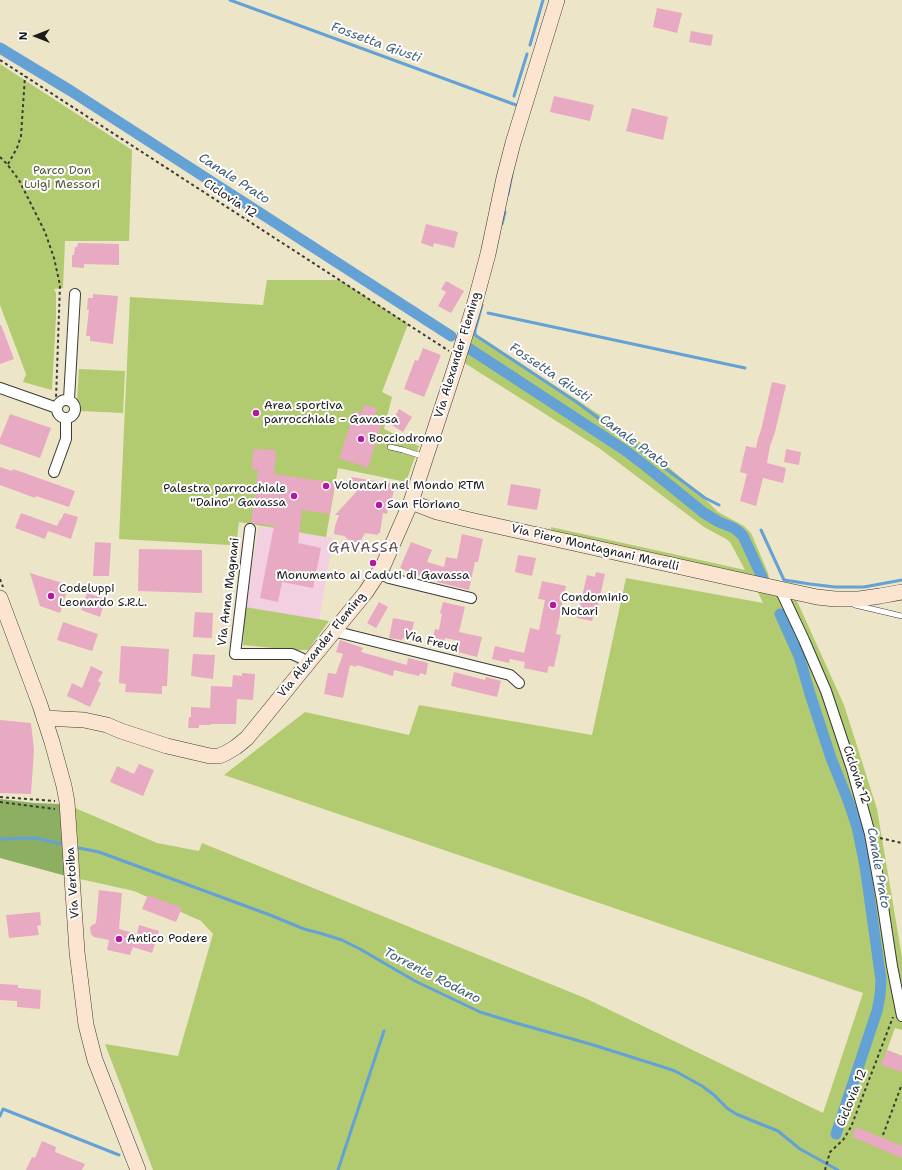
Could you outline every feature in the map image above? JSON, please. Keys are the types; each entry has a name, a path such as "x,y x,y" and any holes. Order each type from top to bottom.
{"street":[{"name":"Via Alexander Fleming","path":"44,718 84,720 107,725 121,731 190,752 210,756 219,756 236,747 247,738 366,592 383,566 411,502 456,365 488,254 513,142 557,0"},
{"path":"69,400 75,294"},
{"path":"0,388 57,408"},
{"path":"62,400 69,400 74,403 76,408 74,414 66,418 60,416 57,408 60,402 62,400"},
{"path":"54,472 66,439 66,418"},
{"name":"Via Piero Montagnani Marelli","path":"411,502 444,513 817,597 859,599 902,592"},
{"name":"Via Anna Magnani","path":"250,529 235,654 292,654 301,658 308,664"},
{"path":"379,573 389,578 470,598"},
{"path":"780,589 826,691 852,769 870,834 899,1003 898,1015"},
{"name":"Via Vertoiba","path":"0,598 44,718 59,765 64,786 62,804 73,889 77,952 86,1025 95,1060 138,1170"},
{"name":"Via Freud","path":"333,631 510,675 519,683"}],"lane":[{"path":"390,447 426,457"},
{"path":"817,597 902,616"}],"path":[{"name":"Ciclovia 12","path":"0,60 451,352"},
{"path":"7,164 17,148 21,136 25,76"},
{"path":"0,157 19,180 45,232 54,258 60,286 56,393 57,408"},
{"path":"0,797 62,804"},
{"path":"0,802 62,804"},
{"path":"870,834 902,843"},
{"name":"Ciclovia 12","path":"825,1170 830,1152 843,1140 851,1127 898,1015"},
{"path":"883,1135 902,1084"}],"shaded area":[{"path":"259,526 333,538 319,620 245,607"}],"green space":[{"name":"Parco Don Luigi Messori","path":"0,64 132,150 129,241 65,241 63,288 54,289 56,293 56,317 52,390 23,382 26,374 0,305"},
{"name":"Area sportiva parrocchiale - Gavassa","path":"267,280 340,280 408,324 382,392 392,397 384,429 419,446 406,482 338,468 326,537 239,522 236,547 230,545 119,539 130,297 263,305"},
{"path":"473,332 635,438 703,497 718,512 744,526 751,533 768,573 769,578 767,581 550,533 551,527 745,570 730,542 726,539 704,527 599,448 463,362"},
{"path":"79,369 125,371 123,413 80,411 79,402 77,400"},
{"path":"626,578 763,603 754,584 785,598 797,601 844,705 877,809 902,957 902,1030 895,1028 887,1050 902,1056 902,1170 153,1170 105,1044 178,1056 213,934 201,921 134,891 80,879 75,808 157,843 199,851 202,843 585,998 823,1113 863,993 224,775 305,712 409,735 419,705 592,735"},
{"path":"245,607 329,621 308,650 243,645"},
{"path":"0,799 60,804 66,876 0,858"}],"building":[{"path":"657,8 682,13 677,33 653,27"},
{"path":"691,31 713,35 711,46 689,42"},
{"path":"554,96 594,105 590,121 550,112"},
{"path":"632,108 668,117 663,140 626,131"},
{"path":"426,224 458,232 454,248 434,243 433,247 421,243"},
{"path":"78,243 119,244 119,265 84,264 84,268 72,267 72,255 74,255 75,247 77,247"},
{"path":"446,281 464,291 451,313 438,306 446,292 441,289"},
{"path":"93,294 118,296 113,344 90,341 90,336 86,336 89,310 87,310 88,298 93,298"},
{"path":"0,325 14,359 0,364"},
{"path":"423,348 441,355 424,397 404,389 415,360 418,361"},
{"path":"772,382 786,385 767,463 786,468 783,483 763,478 756,506 740,501 747,474 740,472 746,446 756,448"},
{"name":"Bocciodromo","path":"364,405 377,408 374,417 383,420 368,468 339,458 355,411 362,413"},
{"path":"399,409 412,417 403,432 390,424"},
{"path":"10,414 51,428 40,458 0,444 0,439"},
{"path":"253,449 276,450 274,474 335,483 330,514 302,510 298,543 321,548 313,588 282,582 278,602 260,598 274,526 251,523 258,470 252,469"},
{"path":"786,449 801,452 799,465 784,462"},
{"path":"0,467 12,471 13,469 75,491 69,507 36,496 35,498 0,485"},
{"path":"351,477 395,484 387,514 383,513 380,533 378,533 378,535 365,533 358,542 349,540 344,536 334,534 339,515 335,515 357,491 350,490"},
{"path":"511,484 541,489 537,510 507,505"},
{"path":"21,513 57,526 64,513 78,517 71,539 48,531 45,539 15,528"},
{"path":"462,534 483,539 478,562 475,562 469,590 437,582 438,580 413,574 400,568 411,542 432,550 427,562 444,567 446,557 457,559"},
{"path":"95,542 111,543 109,576 93,576"},
{"path":"139,549 202,550 202,593 138,591"},
{"path":"518,555 536,558 532,576 515,572"},
{"path":"596,572 605,574 597,610 595,610 592,621 577,618 587,575 595,577"},
{"name":"Codeluppi Leonardo S.R.L.","path":"30,573 69,585 60,613 40,606"},
{"path":"542,581 566,586 556,634 561,635 554,667 549,666 547,673 524,668 525,662 510,659 509,663 492,659 495,646 524,653 530,628 539,630 545,600 538,599"},
{"path":"87,593 105,599 100,617 81,610"},
{"path":"379,602 388,607 376,628 367,623"},
{"path":"443,602 465,607 459,632 482,637 477,657 458,652 460,641 445,638 442,648 431,645 435,629 439,630 442,614 440,613"},
{"path":"195,612 213,613 212,638 193,637"},
{"path":"393,618 414,622 412,639 403,638 402,640 389,638"},
{"path":"63,622 98,634 92,651 57,640"},
{"path":"340,640 363,648 361,652 407,665 408,658 428,663 426,675 420,673 419,676 394,670 393,676 357,665 356,667 350,665 343,698 324,694 328,673 336,674 343,654 336,652"},
{"path":"121,646 169,649 167,686 162,686 162,694 125,692 126,684 119,683"},
{"path":"193,654 215,655 213,679 191,676"},
{"path":"91,666 103,672 98,681 101,683 90,707 67,696 72,683 82,688"},
{"path":"454,672 485,680 486,677 501,681 497,697 451,686"},
{"path":"242,673 255,674 253,700 237,699 236,724 210,724 199,725 199,728 188,728 189,717 191,717 191,707 210,708 211,686 232,687 233,675 242,676"},
{"path":"0,720 31,723 34,750 31,794 0,793"},
{"path":"139,764 154,770 143,796 110,782 117,766 134,774"},
{"path":"99,890 122,893 119,929 137,934 139,925 159,931 152,953 133,947 130,955 107,950 109,940 94,937 91,934 90,928 96,923"},
{"path":"148,895 182,908 176,922 142,909"},
{"path":"40,912 41,925 37,926 39,935 9,938 6,915"},
{"path":"0,984 18,985 18,988 41,990 40,1009 17,1007 17,1001 0,1000"},
{"path":"887,1050 902,1056 902,1072 881,1065"},
{"path":"856,1127 902,1146 902,1158 852,1137"},
{"path":"42,1141 56,1147 55,1152 85,1164 82,1170 26,1170 32,1157 35,1158"}],"waterway":[{"name":"Fossetta Giusti","path":"230,0 516,105"},
{"path":"530,45 543,0"},
{"name":"Canale Prato","path":"0,48 71,91 451,336"},
{"path":"514,96 527,54"},
{"name":"Fossetta Giusti","path":"508,194 512,174"},
{"name":"Fossetta Giusti","path":"502,224 505,212"},
{"name":"Fossetta Giusti","path":"482,305 475,335 578,403 705,498 719,505"},
{"path":"488,313 745,368"},
{"name":"Canale Prato","path":"467,347 626,451 704,513 719,522 734,528 743,536 763,579"},
{"name":"Fossetta Giusti","path":"761,530 784,580 835,587 864,587 902,580"},
{"name":"Canale Prato","path":"780,614 799,656 831,758 857,827 865,866 881,980 877,1011 836,1134"},
{"name":"Torrente Rodano","path":"0,839 35,838 66,845"},
{"name":"Torrente Rodano","path":"74,847 99,852 304,929 342,940 415,981 480,1012 590,1044 675,1071 702,1086 736,1114 778,1131 800,1149 838,1170"},
{"path":"338,1170 384,1031"},
{"path":"0,1116 3,1109 119,1155"}],"place":[{"name":"Area sportiva parrocchiale - Gavassa","path":"256,413"},
{"name":"Bocciodromo","path":"361,439"},
{"name":"Volontari nel Mondo RTM","path":"326,486"},
{"name":"Palestra parrocchiale \"Daino\" Gavassa","path":"294,496"},
{"name":"San Floriano","path":"379,505"},
{"name":"Monumento ai Caduti di Gavassa","path":"373,563"},
{"name":"Codeluppi Leonardo S.R.L.","path":"51,596"},
{"name":"Condominio Notari","path":"553,605"},
{"name":"Antico Podere","path":"119,939"}],"district":[{"name":"GAVASSA","path":"364,548"}]}
